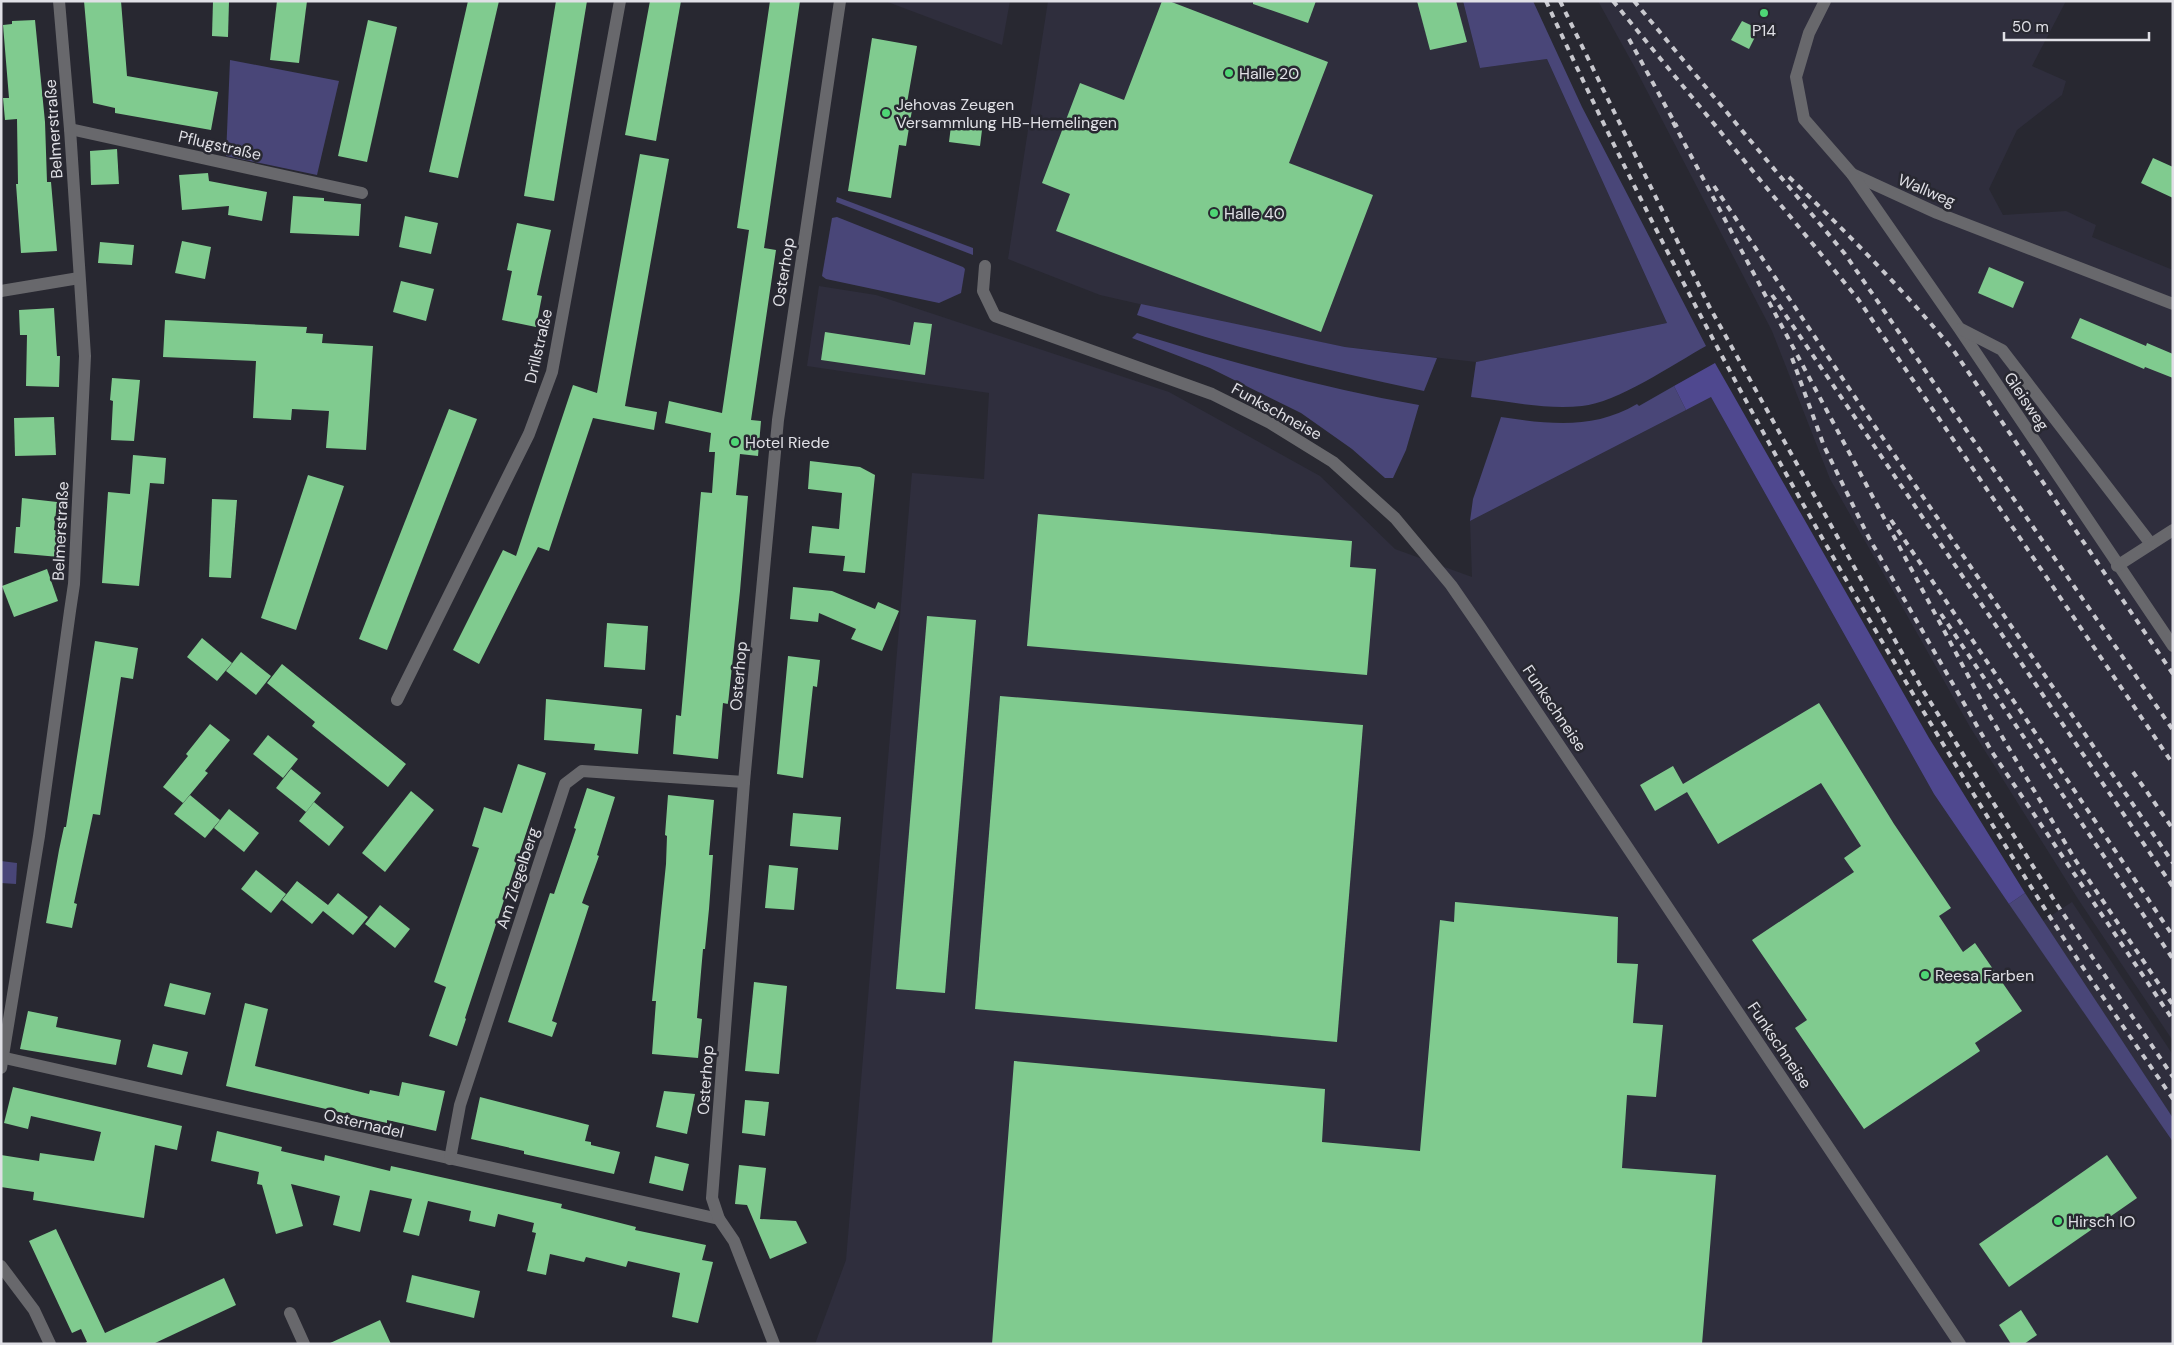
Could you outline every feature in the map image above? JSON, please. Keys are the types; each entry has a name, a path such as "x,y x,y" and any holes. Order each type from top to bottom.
{"street":[{"name":"Belmerstraße","path":"2,1061 39,836 74,584 85,356 70,128 59,1"},
{"name":"Drillstraße","path":"397,700 529,434 552,372 620,1"},
{"name":"Osterhop","path":"774,1344 734,1241 719,1220 712,1198 744,782 778,420 840,1"},
{"name":"Wallweg","path":"1825,1 1809,33 1796,77 1804,119 1852,174 1938,213 2173,304"},
{"name":"Pflugstraße","path":"70,128 362,193"},
{"name":"Gleisweg","path":"1852,174 1959,328 2117,566 2173,646"},
{"name":"Funkschneise","path":"986,266 983,291 996,316 1212,394 1262,419 1333,462 1395,518 1451,585 1480,626 1960,1344"},
{"path":"1,291 79,278"},
{"path":"1959,328 2002,350 2151,544"},
{"path":"2117,566 2173,530"},
{"name":"Am Ziegelberg","path":"450,1159 460,1105 565,784 582,771 744,782"},
{"name":"Osternadel","path":"2,1061 719,1220"},
{"path":"1,1266 34,1310 50,1344"},
{"path":"290,1313 304,1344"}],"shaded area":[{"path":"885,1 1010,1 1002,45"},
{"path":"1048,1 1463,1 1480,68 1547,59 1667,323 1476,362 1345,347 1218,322 1100,295 1008,259"},
{"path":"1463,1 1533,1 1582,107 1706,346 1645,382 1611,398 1582,406 1555,407 1471,397 1476,362 1667,323 1547,59 1480,68"},
{"path":"1598,1 2066,1 2032,66 2066,81 2062,95 2017,130 1989,189 2003,215 2066,211 2096,225 2092,237 2173,270 2173,1041 2078,899 1970,727 1830,479 1772,331 1634,66"},
{"path":"230,60 339,81 317,175 226,156"},
{"path":"837,197 973,248 973,255 836,202"},
{"path":"837,217 963,267 965,269 961,293 939,303 826,279 822,276 832,218"},
{"path":"819,286 876,295 1169,392 1320,476 1395,549 1472,577 1470,521 1711,397 1934,794 2173,1142 2173,1344 815,1344 846,1260 912,473 984,479 989,393 807,366"},
{"path":"1141,304 1345,347 1437,358 1424,391 1351,375 1208,338 1137,315"},
{"path":"1137,333 1277,374 1419,405 1406,450 1393,478 1385,478 1352,449 1301,413 1210,368 1132,338"},
{"path":"1715,363 1929,738 2025,893 2009,904 1934,794 1711,397 1686,410 1674,386"},
{"path":"1674,386 1686,410 1470,521 1473,499 1501,417 1554,423 1570,423 1604,418 1637,404 1639,406"},
{"path":"1,861 17,863 16,884 1,883"},
{"path":"2025,893 2173,1118 2173,1142 2009,904"},
{"path":"2072,902 2173,1055 2173,1118 2043,921"}],"building":[{"path":"84,1 121,1 127,76 218,92 211,130 115,113 115,108 93,103"},
{"path":"213,1 229,1 228,37 212,36"},
{"path":"277,1 307,1 299,63 270,60"},
{"path":"468,1 499,1 458,178 429,172"},
{"path":"556,1 587,1 554,201 524,196"},
{"path":"650,1 681,1 656,141 625,135"},
{"path":"770,1 800,1 764,248 776,250 751,420 761,421 758,456 740,454 736,495 748,496 728,704 723,703 718,759 673,754 676,715 681,716 701,492 712,493 715,452 709,452 711,433 665,423 669,401 722,413 749,230 737,228"},
{"name":"Halle 40","path":"1162,1 1169,1 1328,62 1289,163 1373,195 1321,332 1056,231 1070,194 1042,183 1080,83 1124,100"},
{"path":"1253,1 1316,1 1308,23 1253,4"},
{"path":"1417,1 1456,1 1467,42 1430,50"},
{"path":"35,20 45,122 47,182 51,182 57,251 21,253 16,184 18,184 17,119 5,120 3,98 9,98 3,25 12,24 12,21"},
{"path":"368,20 397,27 367,162 338,156"},
{"path":"1742,21 1759,29 1749,49 1731,40"},
{"name":"Jehovas Zeugen Versammlung HB-Hemelingen","path":"872,38 917,46 907,103 913,104 906,146 899,145 891,198 848,191"},
{"path":"951,126 982,130 980,146 949,142"},
{"path":"117,149 119,184 91,185 90,151"},
{"path":"640,154 669,159 625,406 657,412 654,430 593,418 549,551 538,547 479,664 453,650 503,550 516,556 573,385 597,393"},
{"path":"2153,158 2173,167 2173,198 2141,183"},
{"path":"208,173 209,181 267,192 262,221 228,215 229,206 182,210 179,175"},
{"path":"293,196 324,198 324,201 361,204 359,236 290,233"},
{"path":"405,216 438,223 431,254 399,247"},
{"path":"517,223 551,230 537,295 542,296 536,327 502,320 512,271 507,270"},
{"path":"182,241 211,247 205,279 175,273"},
{"path":"100,242 134,245 132,265 98,263"},
{"path":"1989,267 2024,282 2013,308 1978,293"},
{"path":"401,281 434,289 426,321 393,312"},
{"path":"54,308 57,356 60,356 59,387 26,386 27,335 20,335 19,310"},
{"path":"2080,318 2146,346 2147,343 2173,354 2173,378 2145,367 2144,369 2071,338"},
{"path":"165,320 307,327 306,333 323,334 322,343 373,346 366,450 326,448 329,411 292,409 291,420 253,418 256,361 163,357"},
{"path":"914,322 932,324 925,375 821,360 825,332 910,345"},
{"path":"112,378 140,380 134,441 111,440 113,401 110,400"},
{"path":"449,409 477,419 387,650 359,639"},
{"path":"54,417 56,455 15,456 14,418"},
{"path":"133,455 166,458 164,484 150,483 139,586 102,583 108,492 130,494"},
{"path":"810,461 860,467 875,475 865,573 843,571 845,556 809,553 812,526 839,529 842,493 808,489"},
{"path":"308,475 344,486 296,630 261,618"},
{"path":"22,498 57,502 54,530 61,531 59,557 14,553 16,527 20,527"},
{"path":"212,499 237,500 231,578 209,577"},
{"path":"1038,514 1352,541 1350,567 1376,569 1367,675 1027,646"},
{"path":"47,569 58,601 14,617 2,586"},
{"path":"793,587 832,591 875,609 878,602 899,611 882,651 851,639 856,629 819,613 818,622 790,619"},
{"path":"927,616 976,620 945,993 896,989"},
{"path":"607,623 648,626 645,670 604,667"},
{"path":"202,638 232,663 217,681 187,657"},
{"path":"95,641 138,648 133,679 121,677 100,815 93,814 74,903 77,904 72,928 46,923 59,850 64,827 66,827"},
{"path":"241,652 271,676 256,695 226,671"},
{"path":"788,656 820,660 817,687 813,686 803,778 777,774"},
{"path":"282,664 406,764 388,787 312,726 315,722 267,683"},
{"path":"1000,696 1363,725 1337,1042 975,1009"},
{"path":"546,699 642,709 638,754 594,750 595,744 544,740"},
{"name":"Reesa Farben","path":"1819,703 1894,824 1951,908 1939,916 1963,952 1975,943 2022,1011 1975,1043 1980,1051 1864,1129 1795,1028 1807,1020 1752,940 1854,872 1844,858 1861,846 1821,783 1718,844 1687,792 1655,811 1640,785 1673,766 1683,784"},
{"path":"210,724 230,740 205,771 208,773 183,803 163,787 188,756 186,754"},
{"path":"268,735 298,759 283,778 253,754"},
{"path":"518,764 546,773 457,1046 429,1036 446,987 434,982 479,848 472,846 484,807 502,813"},
{"path":"291,769 321,793 306,812 276,788"},
{"path":"587,788 615,797 597,855 599,856 582,903 589,906 552,1021 557,1023 552,1037 508,1022 550,893 554,894 576,829 574,828"},
{"path":"411,791 434,810 385,872 362,853"},
{"path":"190,795 220,820 205,838 174,814"},
{"path":"668,795 714,800 709,855 713,855 709,909 705,949 703,949 697,1018 702,1019 698,1058 652,1054 656,1001 652,1001 666,864 667,836 665,835"},
{"path":"314,802 344,827 329,846 299,821"},
{"path":"229,809 259,833 244,852 214,828"},
{"path":"793,813 841,817 838,850 790,846"},
{"path":"769,865 798,868 794,910 765,908"},
{"path":"256,870 286,894 271,913 241,889"},
{"path":"297,881 328,905 338,893 368,917 353,935 323,911 312,924 282,900"},
{"path":"1455,902 1618,917 1617,963 1638,964 1633,1023 1663,1025 1656,1097 1627,1095 1622,1168 1716,1175 1702,1344 992,1344 1014,1061 1325,1089 1322,1142 1420,1151 1440,920 1454,922"},
{"path":"380,905 410,929 395,948 365,924"},
{"path":"754,982 787,986 779,1074 745,1071"},
{"path":"170,983 211,993 205,1015 164,1006"},
{"path":"245,1003 268,1009 255,1066 369,1094 370,1090 399,1096 402,1082 445,1091 436,1131 387,1120 387,1123 226,1086"},
{"path":"28,1011 58,1017 56,1027 121,1040 116,1065 20,1049"},
{"path":"153,1044 188,1052 182,1075 147,1067"},
{"path":"13,1087 182,1126 177,1150 155,1145 144,1218 33,1200 34,1192 1,1187 1,1155 39,1161 40,1153 94,1161 101,1132 31,1116 28,1129 4,1123"},
{"path":"664,1091 695,1094 687,1134 656,1127"},
{"path":"480,1097 589,1125 585,1141 591,1142 591,1145 620,1152 614,1174 524,1154 524,1151 471,1139"},
{"path":"745,1100 769,1102 765,1136 742,1133"},
{"path":"217,1131 282,1147 281,1151 324,1161 325,1155 390,1171 391,1166 562,1204 561,1208 636,1227 635,1230 706,1245 702,1260 713,1262 698,1323 672,1317 680,1273 628,1261 626,1267 586,1257 584,1262 550,1254 546,1275 527,1271 536,1233 532,1232 534,1223 498,1214 495,1227 469,1221 471,1211 428,1201 419,1236 403,1232 412,1199 370,1190 360,1232 333,1225 340,1196 291,1184 303,1226 276,1234 262,1185 257,1184 259,1172 211,1161"},
{"name":"Hirsch IO","path":"2107,1155 2137,1198 2009,1287 1979,1244"},
{"path":"655,1156 689,1164 683,1191 649,1183"},
{"path":"739,1165 766,1168 760,1219 796,1221 807,1243 770,1259 747,1205 735,1204"},
{"path":"56,1229 105,1333 224,1278 236,1305 153,1344 83,1344 87,1342 81,1329 72,1333 29,1241"},
{"path":"412,1275 480,1291 474,1318 406,1302"},
{"path":"2021,1310 2037,1335 2024,1344 2011,1344 1999,1325"},
{"path":"380,1320 391,1344 328,1344"}],"railway":[{"path":"1546,1 1659,235 1780,464 1910,688 2045,909 2173,1099"},
{"path":"1560,1 1709,306 1921,687 2056,903 2173,1077"},
{"path":"1613,1 1858,299 2173,764"},
{"path":"1634,1 1845,254 2173,730"},
{"path":"1629,39 1677,127"},
{"path":"1673,122 1988,713 2076,861 2173,1005"},
{"path":"1789,177 1915,305 1954,351 2173,674"},
{"path":"1714,186 1861,406 2173,863"},
{"path":"1772,295 2173,887"},
{"path":"1792,358 1824,446 1869,538 1992,752 2173,1020"},
{"path":"1891,520 2173,936"},
{"path":"1941,614 2173,959"},
{"path":"2133,772 2173,829"}],"place":[{"name":"P14","path":"1764,13"},
{"name":"Halle 20","path":"1229,73"},
{"name":"Jehovas Zeugen Versammlung HB-Hemelingen","path":"886,113"},
{"name":"Halle 40","path":"1214,213"},
{"name":"Hotel Riede","path":"735,442"},
{"name":"Reesa Farben","path":"1925,975"},
{"name":"Hirsch IO","path":"2058,1221"}]}
